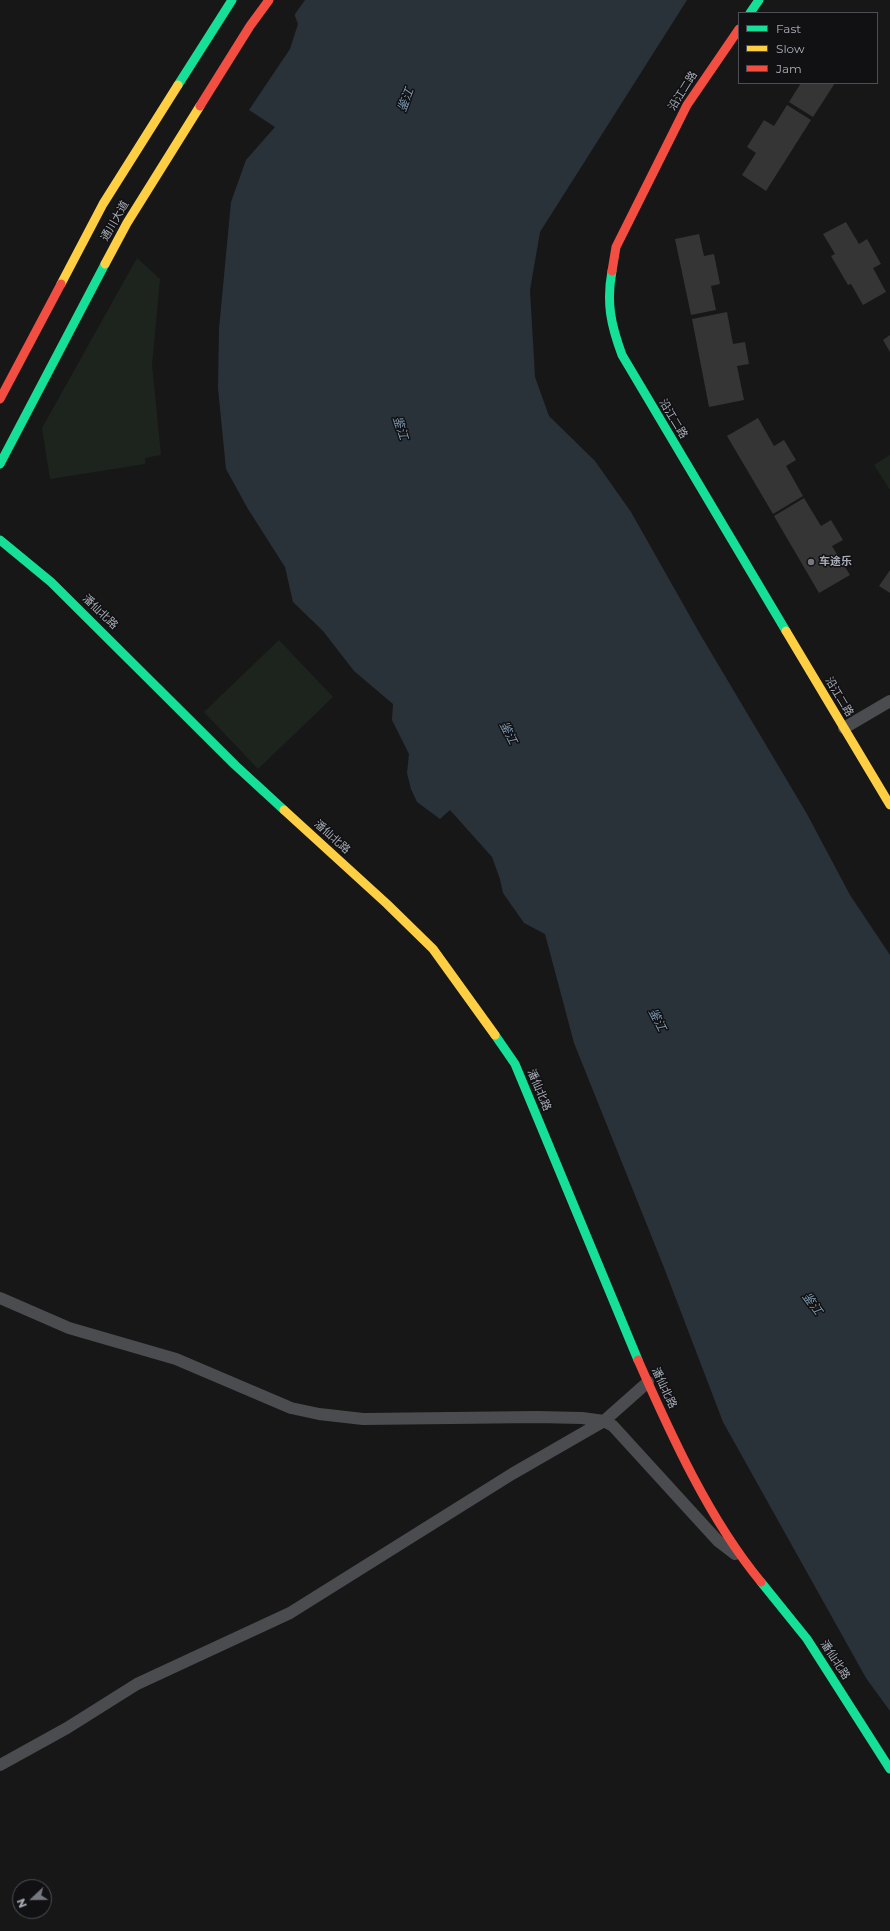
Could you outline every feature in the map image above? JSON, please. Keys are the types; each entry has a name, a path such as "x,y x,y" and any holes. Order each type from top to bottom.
{"street":[{"name":"通川大道","path":"0,399 103,204 232,0"},
{"name":"通川大道","path":"0,464 74,320 127,223 250,26 269,0"},
{"path":"751,12 759,0"},
{"name":"沿江二路","path":"738,30 687,105 616,247 609,288 609,306 613,331 622,355 890,805"},
{"name":"潘仙北路","path":"0,540 51,582 235,765 381,898 432,949 492,1030 515,1064 570,1194 618,1314 648,1382 700,1489 740,1557 808,1639 890,1770"},
{"path":"844,728 890,701"},
{"path":"0,1298 69,1328 176,1358 291,1408 319,1414 363,1419 536,1417 582,1418 604,1421 613,1426 718,1541 740,1557"},
{"path":"0,1765 67,1728 137,1684 290,1613 512,1474 604,1421 648,1382"}],"shaded area":[{"path":"137,258 160,279 152,365 161,455 145,458 145,464 50,479 42,428"},
{"path":"890,455 890,490 874,465"},
{"path":"279,640 333,697 258,769 204,712"}],"water":[{"name":"鉴江","path":"289,0 687,0 540,232 530,290 535,377 549,416 595,461 631,512 700,634 807,814 850,895 890,955 890,1711 866,1678 723,1422 663,1265 574,1043 545,934 524,923 503,893 500,879 492,857 450,810 440,819 417,802 411,789 407,773 409,754 392,720 393,704 354,671 323,631 293,602 285,567 248,509 226,469 218,388 219,329 231,202 246,160 275,127 249,110 290,49 298,24"}],"pier":[{"path":"287,0 305,0 293,17 288,1"}],"building":[{"path":"800,84 834,84 813,117 789,102"},
{"path":"787,105 811,120 766,191 742,175 756,153 747,147 764,120 774,126"},
{"path":"846,222 859,244 867,239 881,264 873,268 886,292 863,305 851,284 848,285 831,256 835,254 823,234"},
{"path":"699,234 704,256 714,254 720,284 711,286 716,310 691,315 675,239"},
{"path":"727,312 733,344 745,342 749,364 737,366 744,400 709,407 692,319"},
{"path":"890,335 890,352 883,340"},
{"path":"758,418 774,446 784,440 796,460 786,466 803,496 773,514 727,436"},
{"path":"804,498 821,526 831,520 843,540 832,546 850,575 819,593 774,516"},
{"path":"890,570 890,593 879,586"}],"traffic: fast":[{"path":"178,85 232,0"},
{"path":"751,12 759,0"},
{"path":"0,464 105,264"},
{"path":"612,271 609,293 612,324 622,355 786,631"},
{"path":"0,540 51,582 235,765 284,810"},
{"path":"495,1035 515,1064 638,1360"},
{"path":"761,1582 807,1639 890,1769"}],"traffic: slow":[{"path":"61,284 103,204 178,85"},
{"path":"105,264 127,223 200,106"},
{"path":"786,631 890,805"},
{"path":"284,810 387,904 433,949 495,1035"}],"traffic: jam":[{"path":"200,106 250,26 269,0"},
{"path":"612,271 616,247 687,105 738,30"},
{"path":"0,399 61,284"},
{"path":"638,1360 692,1476 724,1531 761,1582"}],"place":[{"name":"车途乐","path":"811,562"}]}
